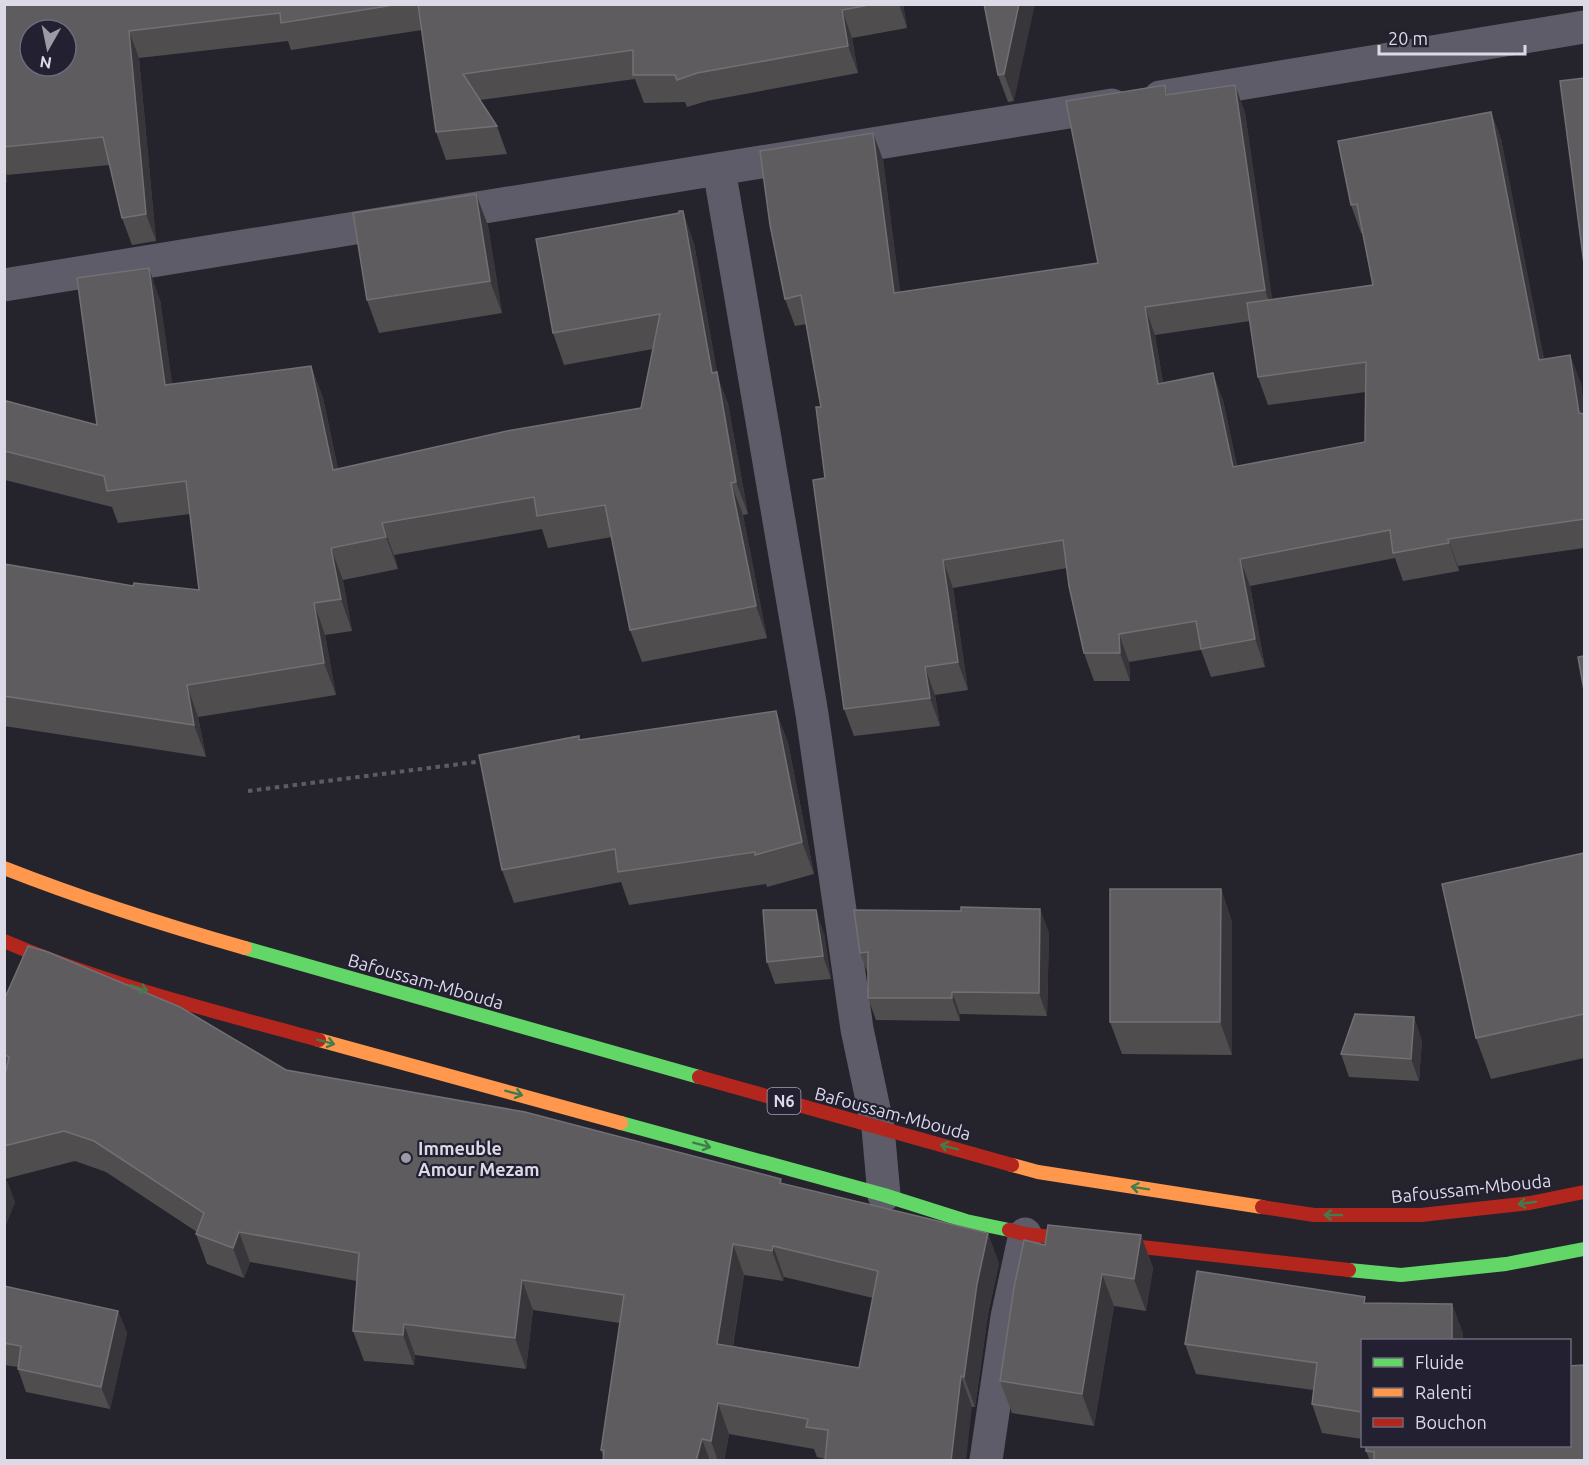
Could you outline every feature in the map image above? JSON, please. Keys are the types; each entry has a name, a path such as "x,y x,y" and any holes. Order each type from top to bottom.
{"highway":[{"name":"Bafoussam-Mbouda","path":"4,867 57,889 187,932 1038,1172 1314,1215 1421,1215 1530,1203 1584,1192"},
{"path":"4,940 41,957 194,1006 884,1195 966,1221 1025,1234 1310,1267 1401,1275 1506,1264 1584,1249"}],"street":[{"path":"4,285 1584,27"},
{"path":"719,169 812,714 857,1029 878,1128 884,1195"},
{"path":"986,1461 1007,1317 1025,1234"}],"path":[{"path":"248,791 493,760"}],"building":[{"path":"4,4 400,4 281,23 280,13 129,31 146,214 122,218 103,137 4,147"},
{"path":"418,4 874,4 842,10 848,46 697,73 677,80 675,75 633,75 633,50 463,74 497,126 436,132"},
{"path":"984,4 1019,4 1004,74 998,75"},
{"path":"1584,78 1584,264 1560,81"},
{"path":"1165,85 1166,95 1235,85 1265,290 1145,307 1158,384 1213,373 1233,467 1365,442 1366,362 1258,377 1247,303 1373,285 1357,204 1351,205 1338,141 1491,112 1539,360 1570,355 1579,413 1584,414 1584,519 1448,539 1449,543 1393,553 1390,530 1240,559 1255,639 1201,649 1196,621 1119,634 1120,653 1084,653 1069,586 1063,540 943,560 958,662 925,667 930,698 844,709 813,480 825,478 816,407 821,407 801,295 785,299 770,225 760,151 873,133 894,293 1098,263 1066,101"},
{"path":"476,194 490,281 367,300 353,213"},
{"path":"683,211 712,373 717,372 736,482 731,483 756,606 630,630 605,505 537,516 534,497 382,523 386,537 331,548 341,599 314,603 324,663 187,685 194,725 4,696 4,564 133,586 134,583 199,590 186,481 107,491 104,476 4,451 4,405 6,401 97,425 77,278 149,268 165,385 311,366 333,470 507,431 641,408 660,314 553,333 536,239 679,213"},
{"path":"1584,656 1584,690 1578,657"},
{"path":"776,711 802,842 755,855 755,852 618,872 615,849 502,870 479,755 579,736 579,740"},
{"path":"1584,853 1584,1014 1476,1038 1442,884"},
{"path":"1110,889 1221,889 1220,1022 1110,1022"},
{"path":"961,907 1040,909 1039,993 952,992 952,998 868,998 868,952 860,953 854,910 961,911"},
{"path":"763,910 816,910 823,956 767,962"},
{"path":"28,946 48,952 180,1007 286,1070 525,1112 781,1179 780,1183 988,1233 977,1284 964,1377 961,1376 951,1461 825,1461 828,1430 806,1427 808,1419 718,1403 711,1441 702,1439 696,1461 603,1461 604,1450 601,1450 624,1295 522,1280 515,1338 404,1324 403,1335 353,1331 359,1253 239,1232 233,1248 196,1234 204,1213 94,1141 64,1131 4,1146 4,1080 9,1057 4,1054 4,1000","holes":["733,1244 772,1251 773,1246 878,1271 859,1368 717,1344"]},
{"path":"1355,1014 1414,1017 1411,1059 1341,1054"},
{"path":"1048,1225 1141,1235 1134,1279 1102,1274 1082,1394 1000,1381 1014,1288 1024,1240 1045,1245"},
{"path":"1197,1271 1365,1297 1364,1303 1452,1304 1452,1339 1361,1339 1361,1412 1312,1404 1317,1363 1185,1344"},
{"path":"4,1286 118,1311 101,1387 18,1369 21,1346 4,1343"},
{"path":"1584,1365 1584,1461 1374,1461 1374,1452 1366,1451 1366,1447 1571,1447 1571,1366"}],"traffic: fast":[{"path":"245,948 699,1077"},
{"path":"621,1123 884,1195 966,1221 1009,1230"},
{"path":"1349,1270 1401,1275 1506,1264 1584,1249"}],"traffic: slow":[{"path":"4,868 124,911 245,948"},
{"path":"319,1040 621,1123"},
{"path":"1012,1165 1038,1172 1262,1207"}],"traffic: jam":[{"path":"4,941 120,984 319,1040"},
{"path":"699,1077 1012,1165"},
{"path":"1262,1207 1314,1215 1421,1215 1530,1203 1584,1192"},
{"path":"1009,1230 1025,1234 1349,1270"}],"place":[{"name":"Immeuble Amour Mezam","path":"406,1158"}]}
